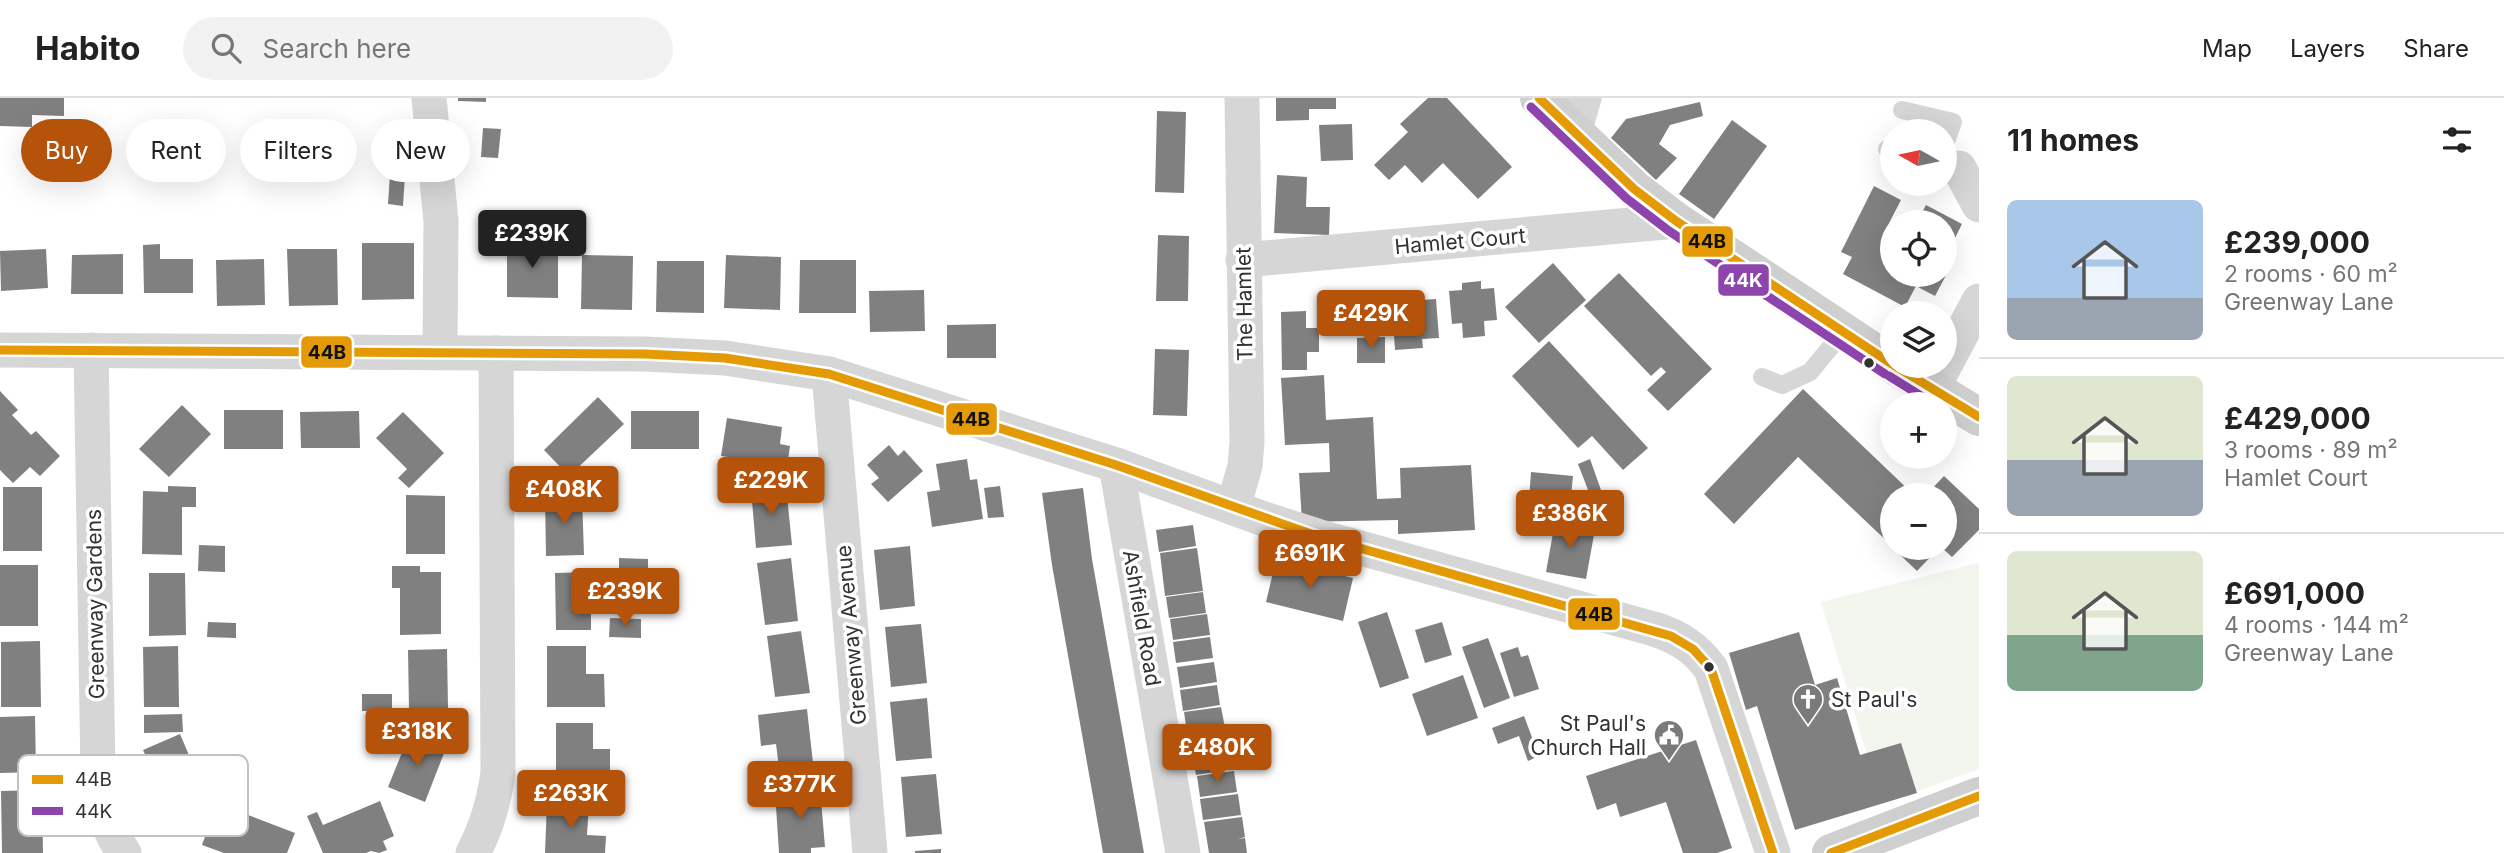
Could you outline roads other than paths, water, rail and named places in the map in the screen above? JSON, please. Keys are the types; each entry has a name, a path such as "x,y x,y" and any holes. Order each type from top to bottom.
{"main road":[{"path":"1539,98 1579,115 1634,189 1676,221 1880,356"},
{"path":"1915,378 1979,417"},
{"path":"1831,853 1979,796"}],"street":[{"path":"429,98 441,221 440,352"},
{"name":"The Hamlet","path":"1233,508 1245,466 1247,442 1242,98"},
{"path":"1957,172 1979,205"},
{"name":"Hamlet Court","path":"1243,260 1676,221"},
{"path":"1932,389 1979,301"},
{"path":"0,350 645,354 702,356 829,374 1116,466 1317,536 1654,629 1681,639 1702,656 1711,669 1773,853"},
{"name":"Greenway Gardens","path":"91,350 98,755"},
{"path":"473,853 494,804 498,773 496,353"},
{"name":"Greenway Avenue","path":"829,374 870,853"},
{"name":"Ashfield Road","path":"1116,466 1183,853"},
{"name":"Greenway Gardens","path":"114,836 124,853"}],"lane":[{"path":"1902,110 1940,119"},
{"path":"1762,377 1782,385 1810,372 1843,332"}],"place":[{"name":"St Paul's","path":"1808,726"},
{"name":"St Paul's Church Hall","path":"1669,762"}]}
